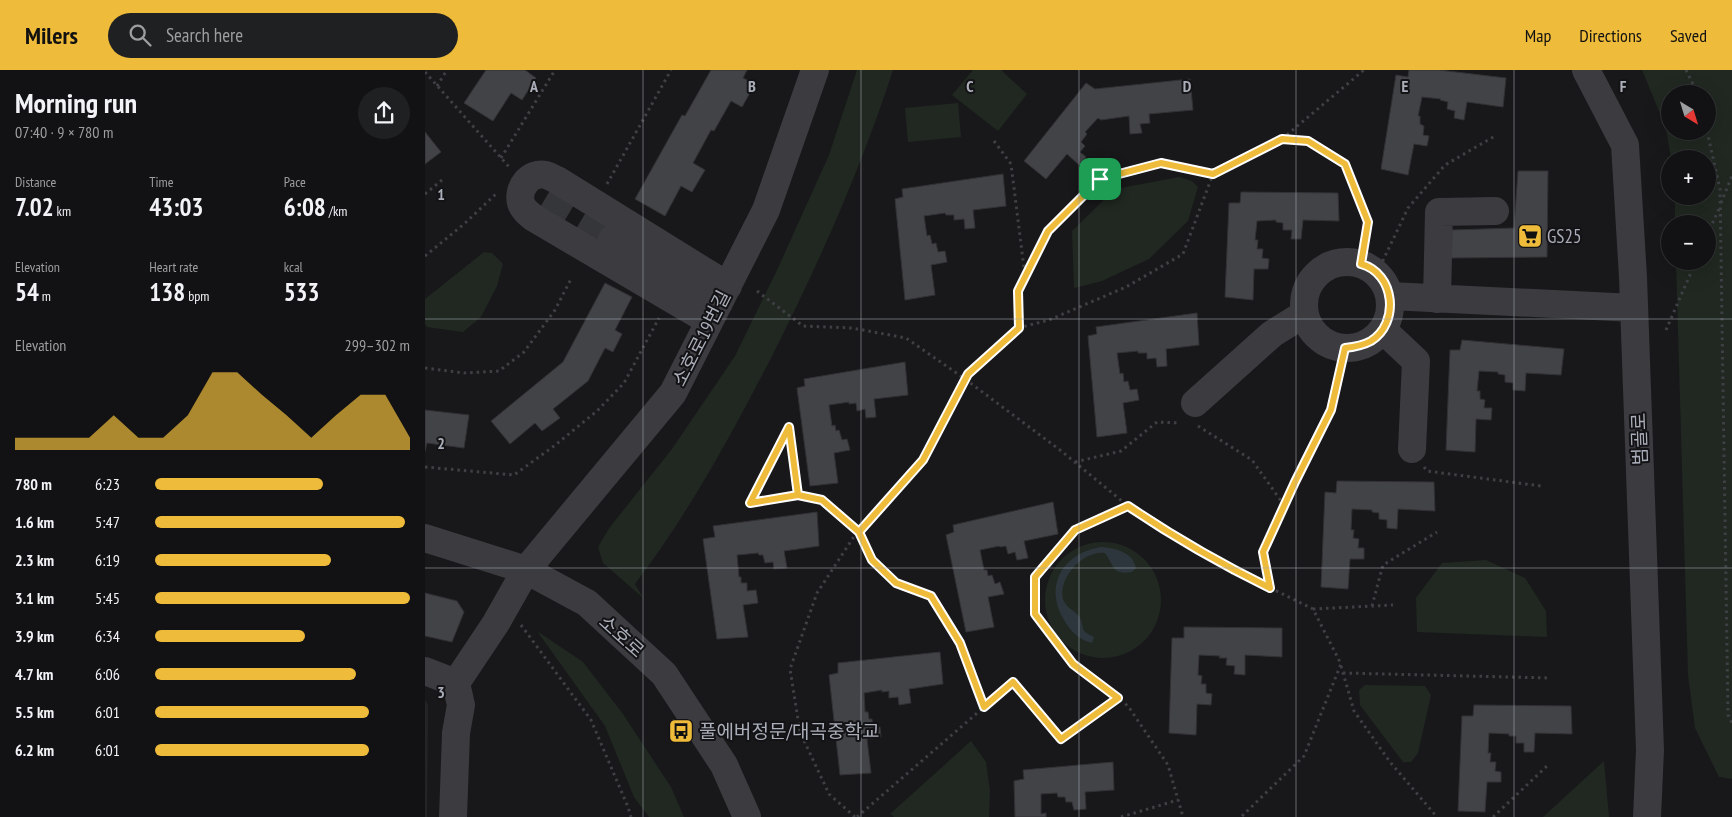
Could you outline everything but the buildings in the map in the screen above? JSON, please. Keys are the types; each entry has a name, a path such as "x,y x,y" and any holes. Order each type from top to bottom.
{"street":[{"name":"소호로19번길","path":"456,683 496,623 526,570 673,393 766,210 815,70"},
{"name":"범골로","path":"1586,70 1625,145 1634,308 1649,750 1647,817"},
{"path":"544,174 557,180 595,204 719,303 670,298 534,218 525,211 521,201 522,187 530,178 544,174"},
{"path":"1437,299 1439,212 1495,211"},
{"path":"612,239 719,303"},
{"path":"1352,261 1377,273 1385,284 1390,296 1389,314 1383,330 1372,340 1359,346 1345,348 1331,345 1319,338 1309,327 1304,314 1304,300 1307,287 1315,275 1326,266 1339,262 1352,261"},
{"path":"1390,296 1634,308"},
{"path":"1190,416 1272,334 1304,314"},
{"path":"1383,330 1416,361 1412,450"},
{"name":"소호로","path":"425,538 526,570 587,604 664,674 724,766 747,817"},
{"path":"425,672 456,683 461,705 456,733 453,817"}],"path":[{"path":"437,86 447,70"},
{"path":"501,158 555,70"},
{"path":"595,204 671,70"},
{"path":"1019,328 1018,291 1048,231 1100,179 1161,163 1213,174 1282,139 1364,70"},
{"path":"1687,70 1694,85"},
{"path":"425,72 513,171 530,178"},
{"path":"1282,139 1308,141 1345,164 1368,222 1361,264"},
{"path":"1709,140 1720,189 1729,714 1732,724"},
{"path":"994,141 1011,164 1025,276"},
{"path":"1118,698 1061,739 1013,682 856,817 829,794 800,732 790,669 817,593 859,532 923,460 968,374 1019,328 1049,320 1126,287 1183,254 1213,174"},
{"path":"1716,216 1732,176"},
{"path":"425,194 442,180"},
{"path":"425,256 464,224 501,189"},
{"path":"1666,330 1692,270"},
{"path":"425,368 464,373 499,371 524,352 555,310 571,279"},
{"path":"757,291 803,326 852,328 906,338 965,379 1075,462 1128,506 1206,555 1270,588 1313,609 1393,605"},
{"path":"425,467 514,475 554,446 597,410 623,383 670,298"},
{"path":"1270,588 1263,552 1331,410 1345,348"},
{"path":"1075,462 1121,451 1157,422 1190,416 1251,460 1284,506"},
{"path":"798,495 789,427 750,503 798,495 822,500 859,532 872,560 896,583 931,596 960,643 984,707"},
{"path":"1412,450 1427,471 1541,486"},
{"path":"1128,506 1075,530 1035,577 1035,614 1073,664 1128,706 1167,765 1183,817"},
{"path":"1371,606 1383,565 1437,532"},
{"path":"1313,609 1341,664 1354,711 1390,762 1437,817"},
{"path":"516,618 591,720 631,817"},
{"path":"1241,817 1304,756 1341,664"},
{"path":"1343,673 1550,678"},
{"path":"1493,817 1547,766"},
{"path":"1121,817 1178,800"}],"shaded area":[{"path":"857,70 893,70 853,180 805,288 740,417 691,502 635,584 643,598 603,563 598,547 610,527 672,449 735,356 778,268 829,155"},
{"path":"973,70 1001,70 1027,94 998,131 952,95"},
{"path":"1642,70 1732,70 1732,779 1719,777 1695,728 1688,675 1676,270 1716,270 1716,215 1675,215 1675,205 1716,205 1716,150 1670,150 1668,140 1716,140 1716,85 1661,85 1661,116"},
{"path":"958,103 961,137 908,142 905,108"},
{"path":"1179,177 1192,181 1198,187 1188,221 1149,259 1102,281 1074,288 1072,231 1115,189"},
{"path":"484,252 492,253 503,264 497,286 481,317 463,332 427,327 425,324 425,299"},
{"path":"1103,542 1125,547 1144,559 1156,578 1161,600 1156,622 1144,641 1125,653 1103,658 1081,653 1062,641 1050,622 1045,600 1050,578 1062,559 1081,547"},
{"path":"1101,547 1123,552 1131,558 1136,568 1132,572 1126,573 1117,571 1105,553 1097,553 1081,560 1069,574 1063,591 1064,602 1079,616 1084,631 1094,637 1092,643 1079,637 1068,627 1058,605 1057,582 1061,572 1068,563 1088,550"},
{"path":"1486,560 1525,578 1546,611 1547,637 1417,632 1416,598 1442,563"},
{"path":"537,631 583,662 623,714 671,787 684,817 649,817 634,797 605,726"},
{"path":"1365,685 1425,686 1431,695 1418,753 1411,762 1403,762 1360,705 1359,690"},
{"path":"425,700 428,705 427,817 425,817"},
{"path":"971,741 986,762 990,791 989,817 894,817 890,814"},
{"path":"1604,761 1609,817 1543,817"}],"tunnel":[{"path":"545,199 612,239"}],"place":[{"name":"GS25","path":"1530,236"},
{"name":"풀에버정문/대곡중학교","path":"681,731"}],"route":[{"path":"1100,179 1048,231 1018,291 1019,328 968,374 923,460 859,532 822,500 798,495 750,503 789,427 798,495 822,500 859,532 872,560 896,583 931,596 960,643 984,707 1013,682 1061,739 1118,698 1073,664 1035,614 1035,577 1075,530 1128,506 1167,532 1230,568 1270,588 1263,552 1331,410 1345,348 1359,346 1372,340 1383,330 1391,308 1390,296 1385,284 1377,273 1361,264 1368,222 1345,164 1308,141 1282,139 1213,174 1161,163 1100,179"}]}
